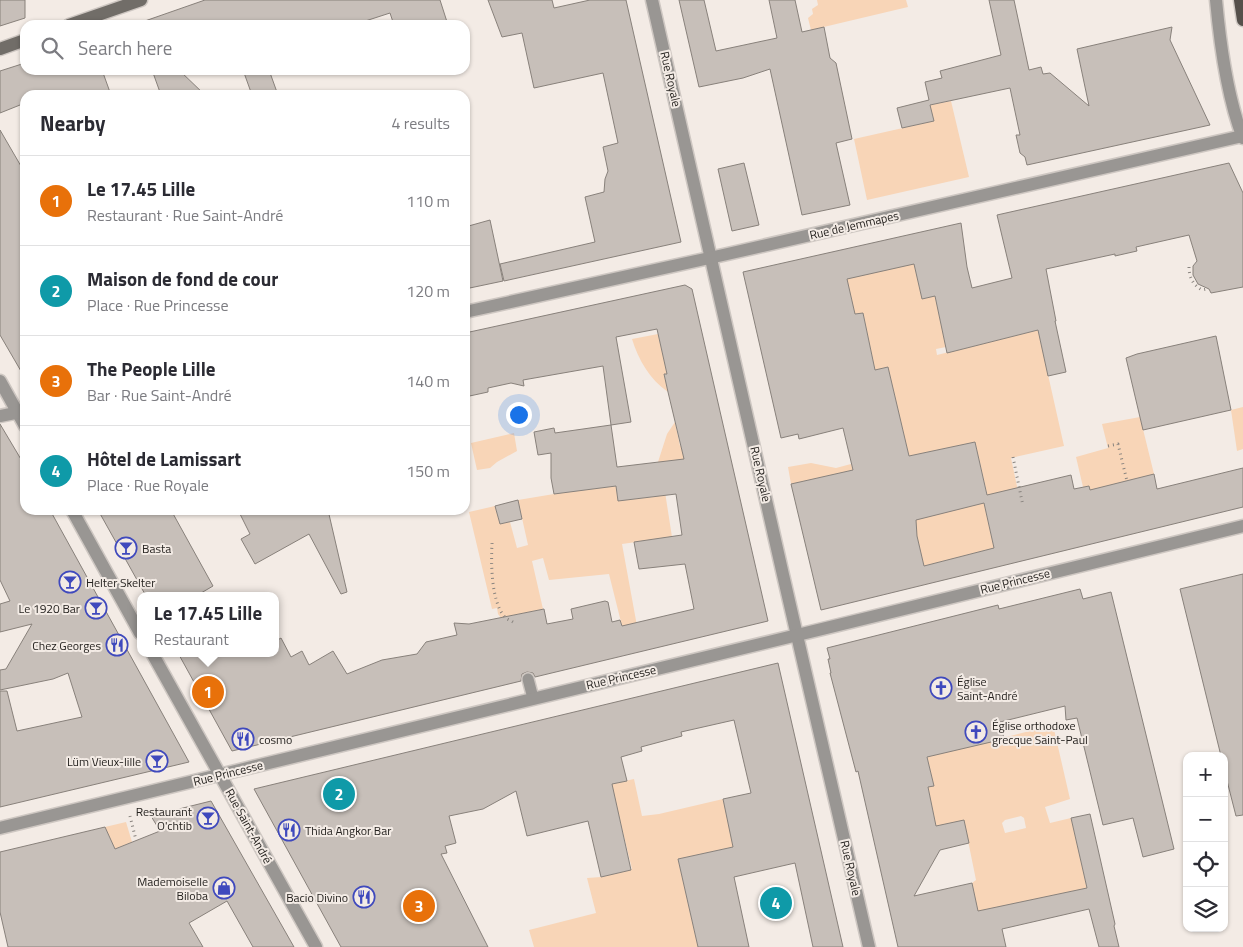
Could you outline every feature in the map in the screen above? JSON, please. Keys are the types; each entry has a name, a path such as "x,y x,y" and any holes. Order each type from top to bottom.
{"main road":[{"path":"1240,0 1243,20"}],"street":[{"path":"83,20 141,0"},
{"name":"Rue Royale","path":"652,0 869,947"},
{"path":"1216,0 1223,55 1242,137"},
{"path":"0,49 20,42"},
{"name":"Rue de Jemmapes","path":"470,311 712,258 1242,137"},
{"path":"0,381 20,411"},
{"path":"0,416 20,412"},
{"path":"75,515 137,628"},
{"name":"Rue Princesse","path":"0,828 533,698 797,636 1243,526"},
{"name":"Rue Saint-André","path":"154,657 316,947"}],"lane":[{"path":"528,679 533,698"}],"path":[{"path":"1189,267 1193,282 1202,290 1207,289"},
{"path":"1108,446 1118,444 1128,481"},
{"path":"1013,457 1023,506"},
{"path":"492,544 491,576 500,610 504,618 513,622"},
{"path":"126,798 136,840"}],"shaded area":[{"path":"817,0 906,0 908,7 811,30 808,18 813,14 812,9 818,5"},
{"path":"951,101 969,177 867,200 854,139 934,121 930,105"},
{"path":"914,264 922,299 935,296 946,347 936,349 937,355 1038,330 1064,446 1011,458 1019,496 989,502 975,442 909,456 888,367 875,370 863,313 855,314 834,270"},
{"path":"658,334 667,374 664,374 668,392 646,368 632,339"},
{"path":"1243,407 1243,449 1237,451 1231,410"},
{"path":"1140,417 1154,474 1090,490 1089,486 1083,487 1076,457 1108,448 1102,424"},
{"path":"675,422 680,446 684,446 691,478 658,462 667,434"},
{"path":"514,433 517,451 490,468 477,470 471,443"},
{"path":"811,463 836,468 851,464 853,470 791,484 788,467"},
{"path":"616,486 618,501 652,497 665,492 672,537 622,544 637,626 623,630 609,574 549,580 543,558 532,561 543,609 501,618 497,608 492,609 470,512 495,506 500,524 510,522 517,548 528,545 518,500"},
{"path":"984,503 994,548 924,566 913,520"},
{"path":"1053,725 1070,799 1045,807 1050,823 1071,818 1087,888 978,912 972,883 976,880 964,821 936,826 928,787 933,785 927,754 955,750","holes":["1021,816 1024,818 1026,828 1005,833 1002,823 1005,820"]},
{"path":"634,779 642,816 659,814 723,799 728,821 756,842 678,859 698,947 534,947 529,930 596,913 587,878 601,877 632,869 611,784"},
{"path":"126,822 132,842 115,849 105,827"}],"building":[{"path":"0,0 25,0 25,18 0,26"},
{"path":"205,0 440,0 446,20 392,20 390,13 368,20 148,20"},
{"path":"488,0 552,0 554,8 590,0 626,0 681,242 504,281 500,264 595,242 585,197 604,192 608,171 603,147 618,143 603,73 534,88 522,33 502,37"},
{"path":"679,0 704,0 716,51 777,38 769,0 795,0 802,32 824,27 830,58 836,63 852,139 836,143 850,205 802,215 770,69 743,78 699,87"},
{"path":"989,0 1014,0 1029,70 1041,67 1043,74 1050,73 1089,106 1077,49 1172,27 1170,40 1210,125 1027,165 1025,157 1020,153 1016,135 1020,135 1010,88 930,105 934,121 902,128 897,108 929,100 925,82 942,78 940,71 1001,55"},
{"path":"20,65 20,75 104,75 109,90 20,90 20,105 0,113 0,71"},
{"path":"154,75 184,75 200,90 159,90"},
{"path":"245,75 271,75 276,90 250,90"},
{"path":"0,130 20,164 20,369 0,335"},
{"path":"744,163 759,225 732,231 718,169"},
{"path":"1229,163 1243,193 1243,287 1211,293 1209,289 1198,284 1193,275 1193,266 1197,261 1189,235 1136,247 1137,251 1046,269 1066,372 1048,376 1038,330 947,353 935,296 922,299 914,264 847,279 855,314 863,313 875,370 888,367 909,456 975,442 987,495 1071,475 1074,489 1089,486 1090,490 1154,474 1157,489 1243,468 1243,507 821,610 791,484 853,470 843,428 799,439 798,434 781,438 743,272 961,223 972,288 1012,278 997,215","holes":["984,503 994,548 924,566 917,536 916,520"]},
{"path":"490,220 503,281 470,288 470,226"},
{"path":"685,285 692,289 768,621 535,677 533,673 527,672 522,674 521,681 232,751 180,657 279,657 279,639 281,638 291,657 302,651 309,665 333,651 347,674 382,660 417,654 426,642 457,635 454,623 469,624 544,609 547,624 573,619 571,609 605,601 608,602 612,622 620,620 622,626 694,609 685,564 639,569 634,542 682,535 676,494 618,501 616,486 554,494 551,478 551,453 538,455 534,432 554,428 555,433 611,425 603,366 523,380 524,386 511,383 488,388 488,392 470,396 470,332","holes":["657,329 667,374 664,374 684,459 617,467 611,425 631,422 616,337"]},
{"path":"1216,336 1231,410 1143,430 1126,358"},
{"path":"0,424 20,458 20,515 53,515 189,762 0,807 0,691 7,691 17,731 82,717 68,673 53,679 0,690 0,670 6,669 32,624 0,632 0,604 10,601 0,580"},
{"path":"518,500 522,519 500,524 495,506"},
{"path":"101,515 174,515 213,586 203,592 144,592"},
{"path":"240,515 329,515 347,592 341,594 309,534 255,564 241,539 250,534"},
{"path":"1243,574 1243,815 1236,816 1228,785 1228,752 1220,752 1180,589"},
{"path":"1080,589 1083,599 1111,592 1174,849 1143,857 1133,818 1103,825 1077,718 1066,720 1065,706 1000,722 1004,739 927,757 934,786 928,787 936,826 964,820 969,843 940,850 914,896 972,883 978,911 1087,888 1071,818 1090,814 1119,947 1099,947 1089,909 1002,929 1006,947 898,947 858,771 856,772 830,673 828,659 830,659 827,648 998,605 999,609"},
{"path":"778,663 843,947 813,947 795,863 734,877 749,947 698,947 678,859 733,847 723,799 751,793 734,720 681,732 682,736 641,747 642,751 621,757 627,781 612,784 631,870 601,877 588,821 527,836 516,791 483,809 449,816 456,843 445,846 447,853 441,854 488,947 341,947 254,789"},
{"path":"211,801 294,947 253,947 227,901 189,923 203,947 8,947 0,912 0,852 105,827 115,849 160,831 151,816"}],"place":[{"name":"Basta","path":"126,548"},
{"name":"Helter Skelter","path":"70,582"},
{"name":"Le 1920 Bar","path":"96,608"},
{"name":"Chez Georges","path":"117,645"},
{"name":"Église Saint-André","path":"941,688"},
{"name":"Le 17.45 Lille","path":"208,692"},
{"name":"Église orthodoxe grecque Saint-Paul","path":"976,732"},
{"name":"cosmo","path":"243,739"},
{"name":"Lüm Vieux-lille","path":"157,761"},
{"name":"Maison de fond de cour","path":"339,794"},
{"name":"Restaurant O'chtib","path":"208,818"},
{"name":"Thida Angkor Bar","path":"289,830"},
{"name":"Mademoiselle Biloba","path":"224,888"},
{"name":"Bacio Divino","path":"364,897"},
{"name":"Hôtel de Lamissart","path":"776,903"},
{"name":"The People Lille","path":"419,906"}]}
